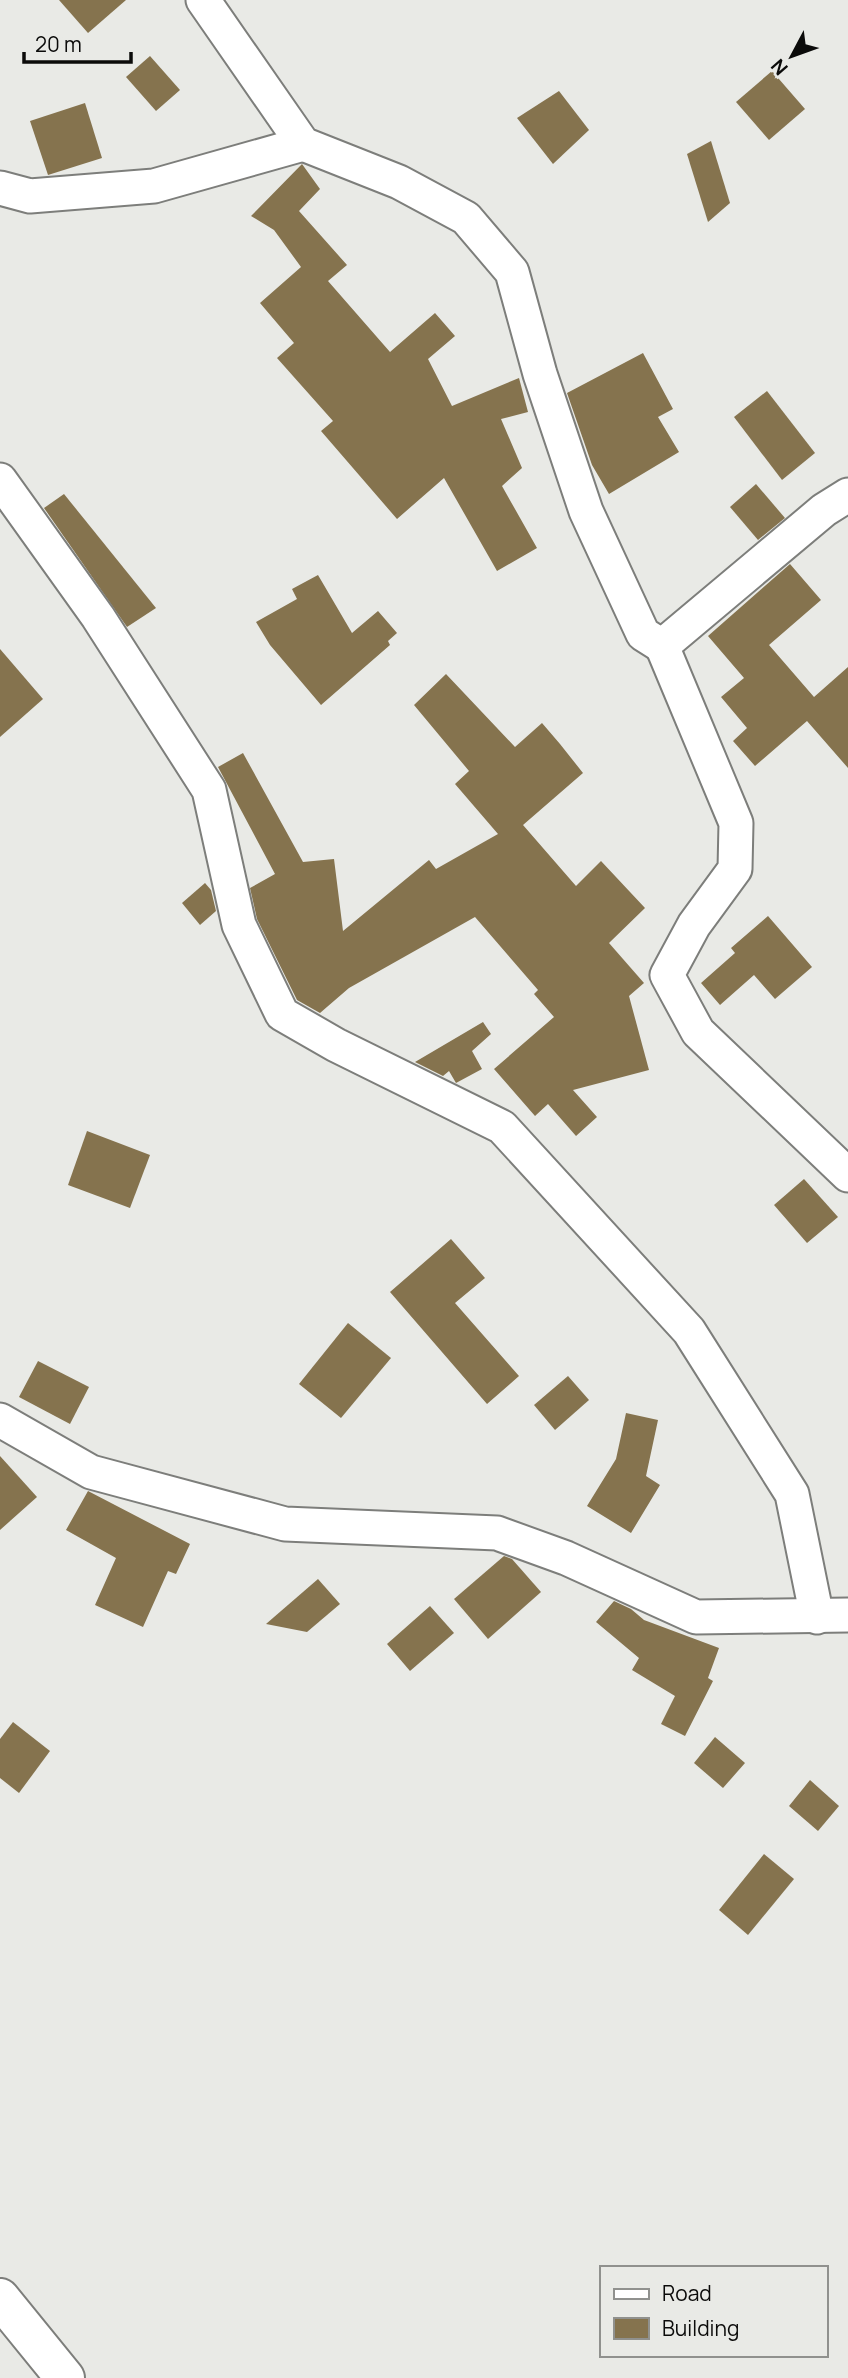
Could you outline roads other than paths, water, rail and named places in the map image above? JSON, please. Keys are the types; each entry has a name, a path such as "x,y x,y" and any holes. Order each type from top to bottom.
{"main road":[{"path":"0,2298 65,2378"}],"street":[{"path":"203,0 303,144 399,183 466,218 512,272 540,374 586,511 643,634 662,646 736,823 735,869 694,925 667,975 698,1032 848,1175"},
{"path":"0,188 30,196 154,186 303,144"},
{"path":"0,480 99,618 209,790 239,925 282,1014 336,1045 502,1126 690,1331 792,1494 832,1616 696,1617 566,1558 497,1532 285,1524 91,1472 0,1420"},
{"path":"662,646 824,510 848,495"}]}
